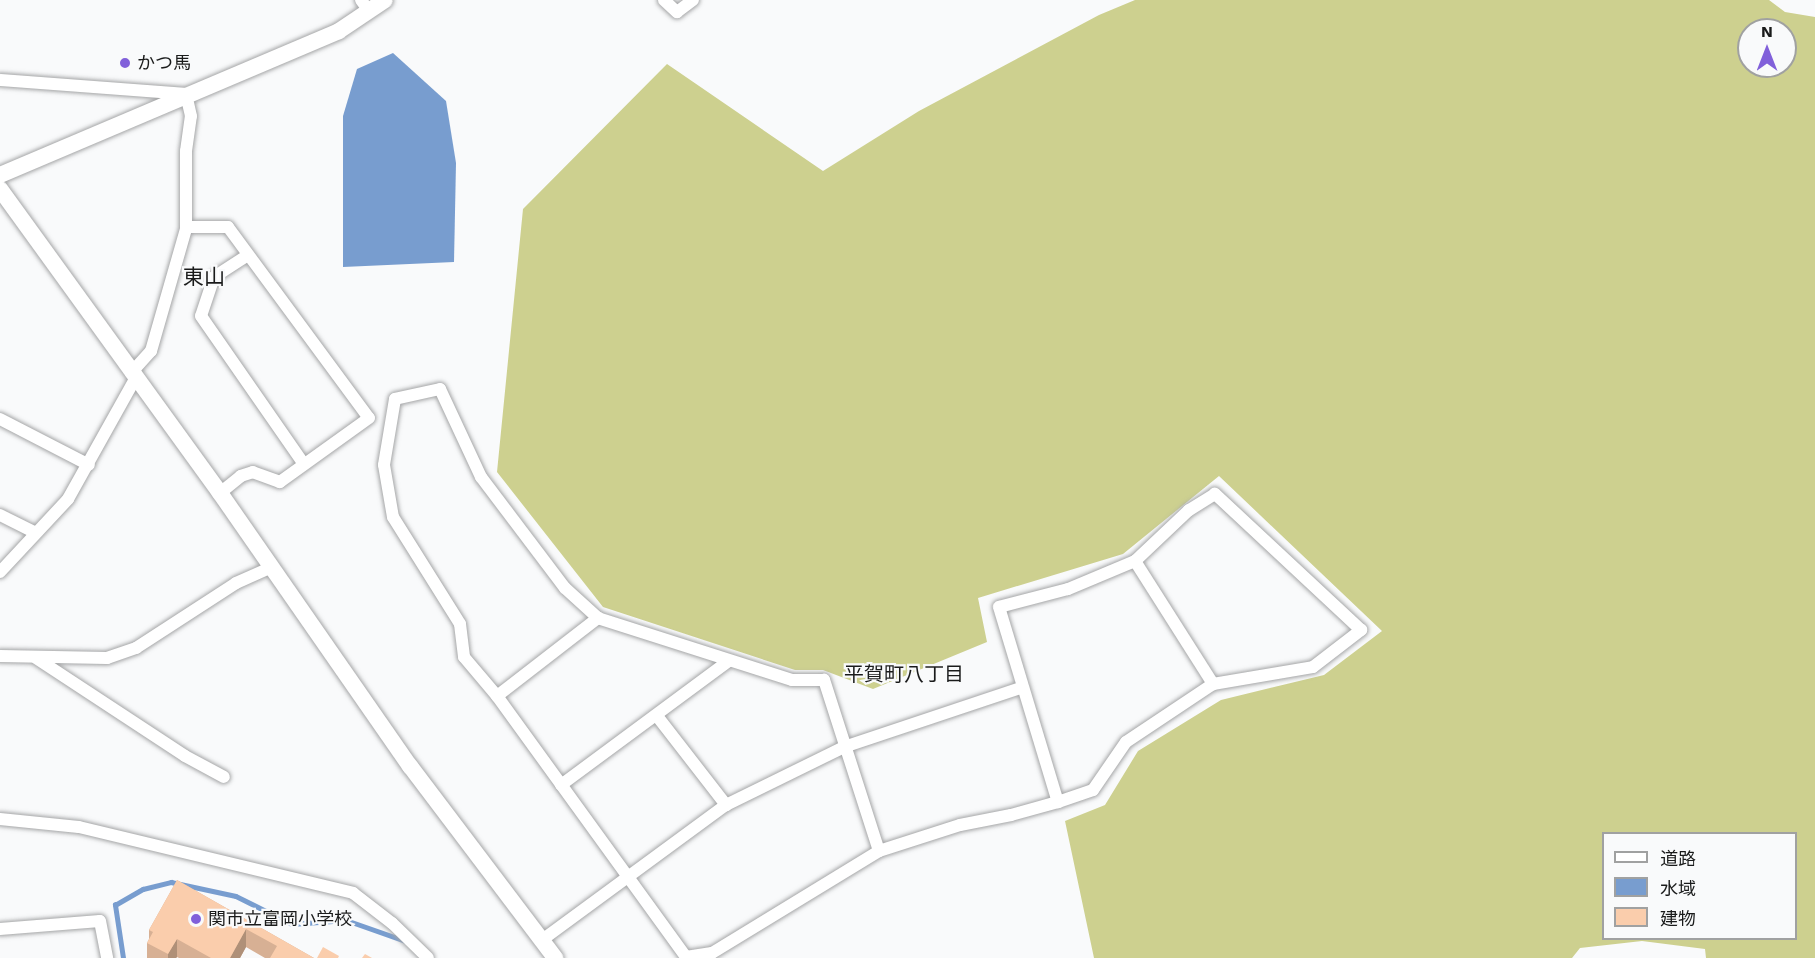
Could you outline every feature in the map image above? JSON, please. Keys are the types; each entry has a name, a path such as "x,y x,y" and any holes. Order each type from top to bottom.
{"street":[{"path":"0,175 191,96 339,31 365,6 385,0"},
{"path":"664,0 677,12 693,0"},
{"path":"0,80 191,96"},
{"path":"0,572 68,499 89,465 133,376 151,351 186,227 186,150 191,116 191,96"},
{"path":"0,189 133,376 220,493 269,568 410,766 555,958"},
{"path":"186,227 228,227 369,418 280,482 253,472 241,476 220,493"},
{"path":"248,255 214,277 201,316 304,464"},
{"path":"879,850 824,680 792,680 727,662 598,618 565,588 481,477 440,388 395,399 384,465 393,516 460,624 464,657 497,696 628,880 686,957 712,953 879,850 960,825 1058,802 1093,790 1126,742 1213,684 1313,667 1360,630 1215,494 1189,510 1135,561 1068,589 999,607 1020,688 1058,802"},
{"path":"0,419 89,465"},
{"path":"0,515 36,533"},
{"path":"1135,561 1213,684"},
{"path":"0,656 107,658 136,648 236,584 269,568"},
{"path":"497,696 598,618"},
{"path":"36,658 185,756 224,777"},
{"path":"561,785 727,662"},
{"path":"542,940 628,880 726,806 844,747 1020,688"},
{"path":"657,716 726,806"},
{"path":"0,819 79,827 353,893 392,923 428,958"},
{"path":"0,929 100,921 107,958"}],"green space":[{"path":"1135,0 1769,0 1785,12 1815,17 1815,958 1706,958 1705,949 1642,941 1580,948 1572,958 1094,958 1065,821 1105,805 1138,751 1221,700 1324,675 1382,631 1219,476 1123,554 978,598 987,642 873,689 823,670 795,670 603,607 497,472 523,209 667,64 823,171 919,111 1099,15"}],"water":[{"path":"393,53 446,101 456,163 454,262 343,267 343,116 357,69"}],"building":[{"path":"177,880 314,958 270,958 277,946 246,929 230,958 211,958 177,939 168,954 147,943 153,932 149,930"},
{"path":"323,947 339,956 338,958 317,958"}],"waterway":[{"path":"123,958 115,905 143,889 171,882 236,896 292,924 346,920 406,941"}],"place":[{"name":"かつ馬","path":"125,63"},
{"name":"関市立富岡小学校","path":"196,919"}],"district":[{"name":"東山","path":"204,277"},
{"name":"平賀町八丁目","path":"904,674"}]}
